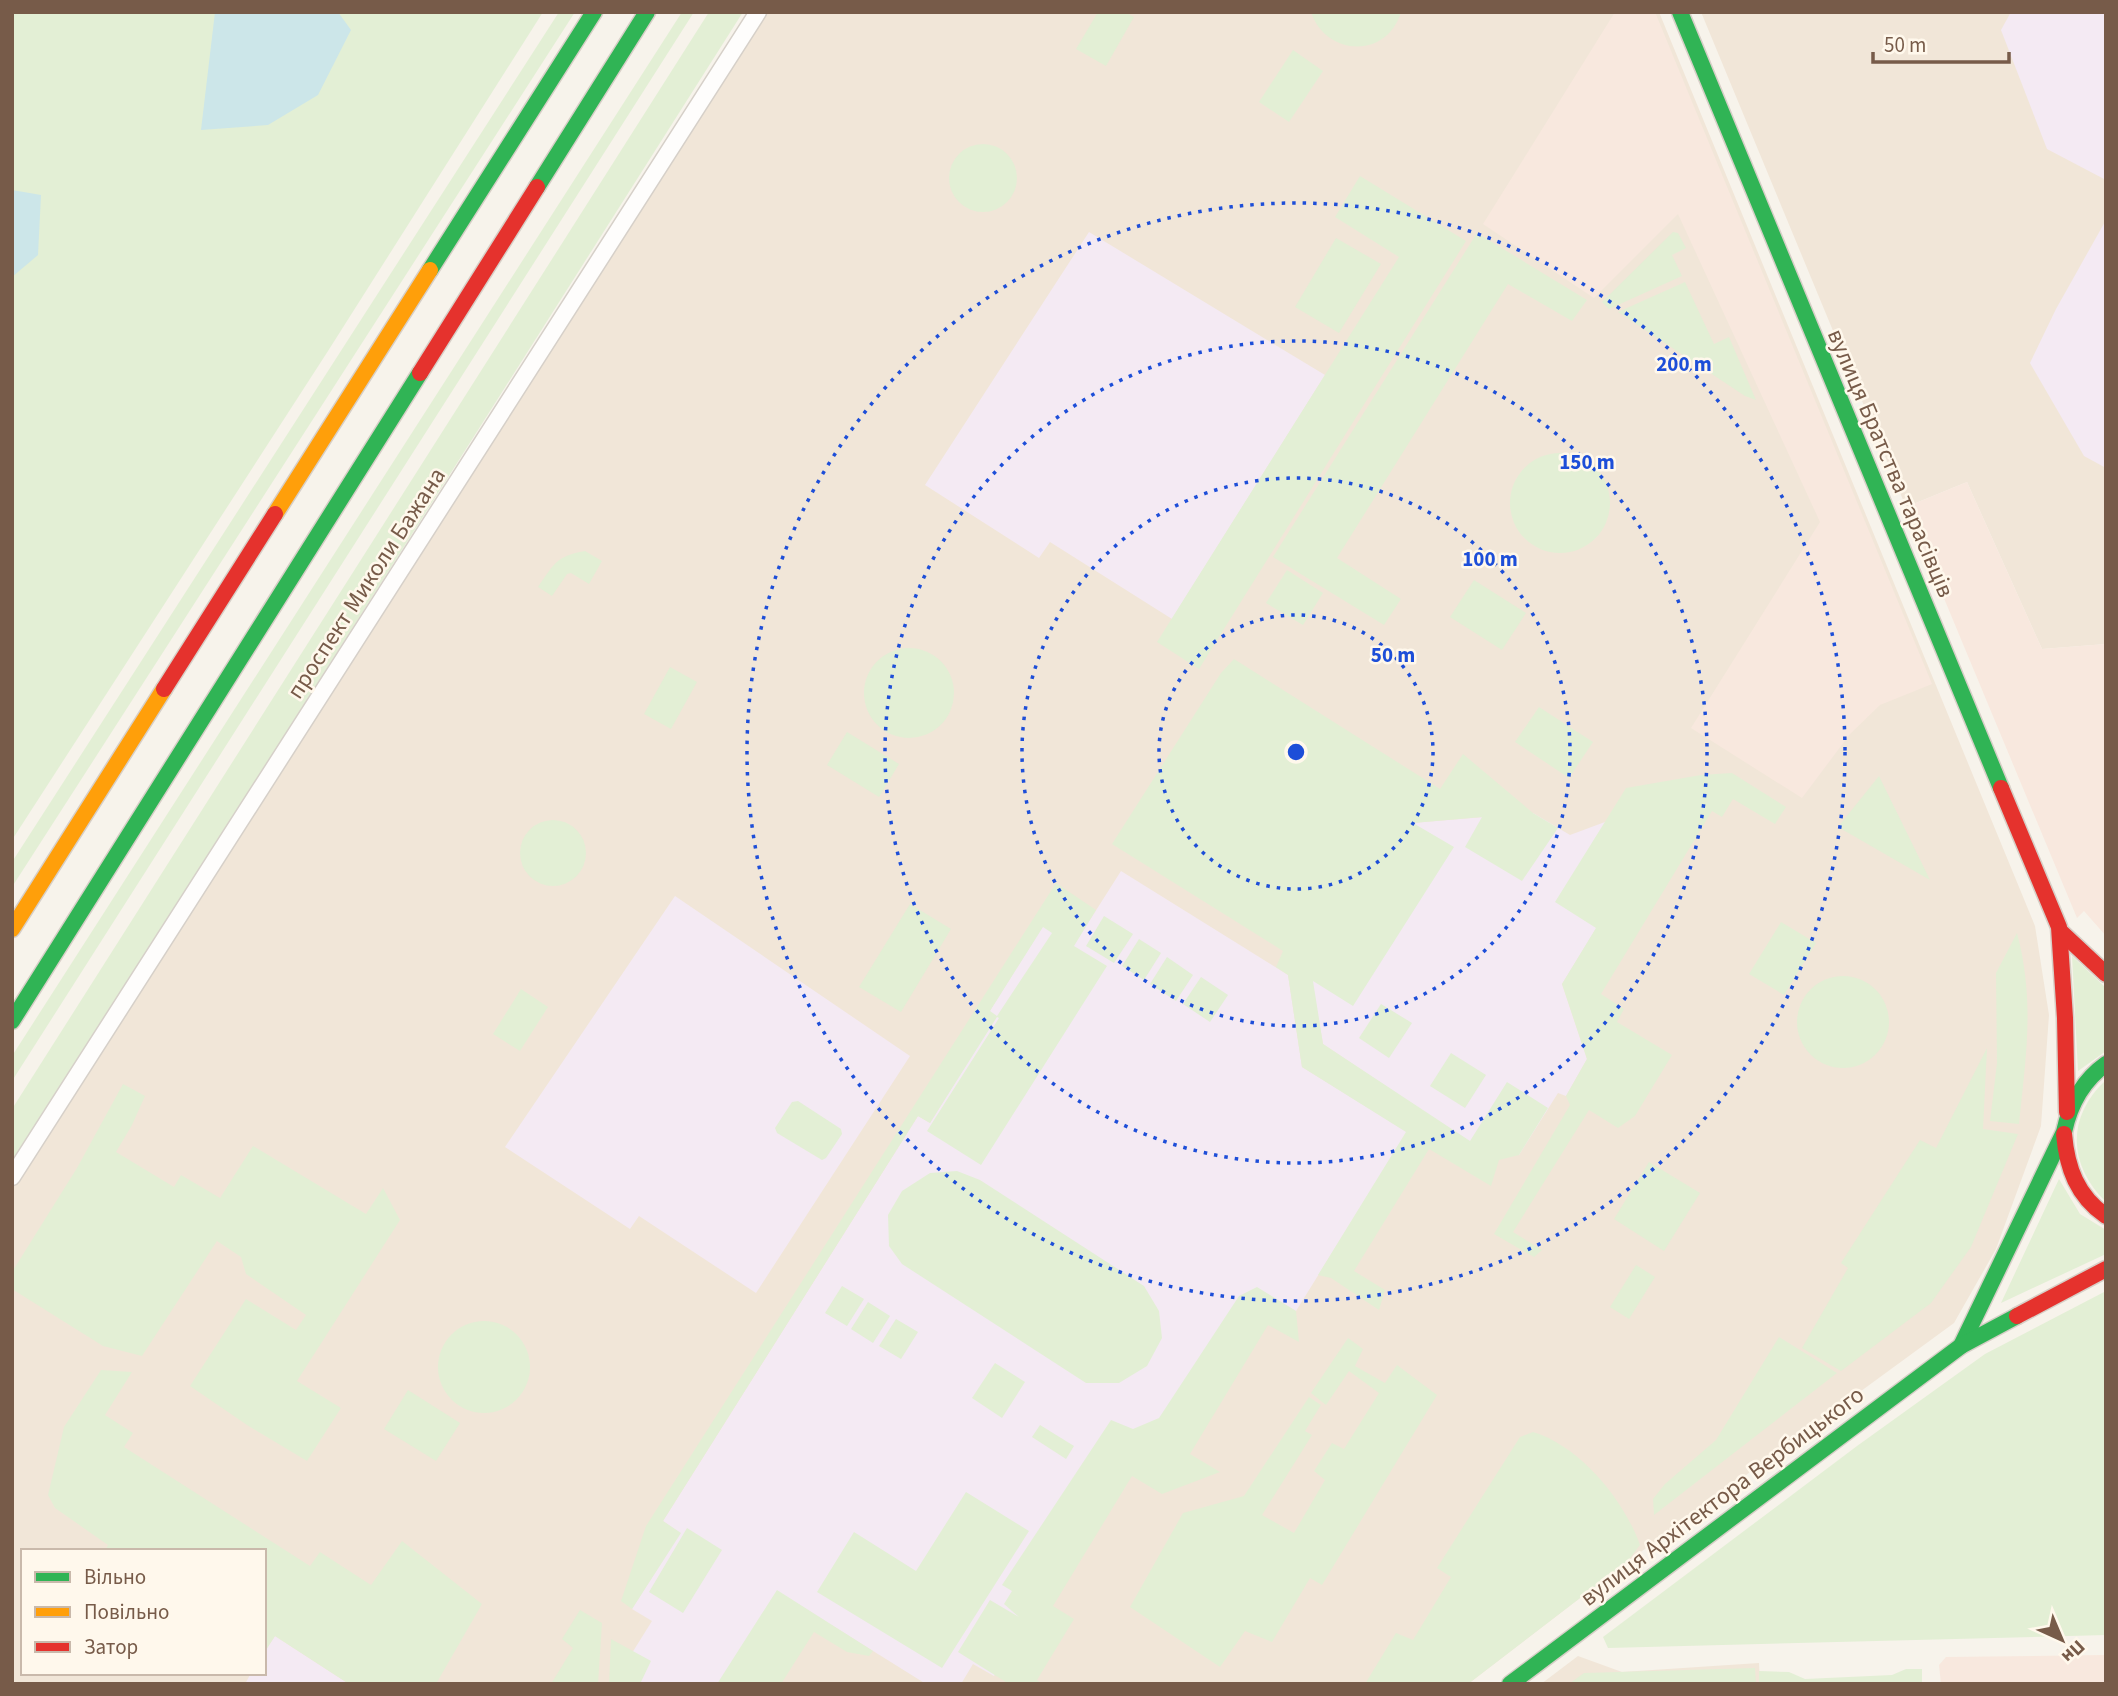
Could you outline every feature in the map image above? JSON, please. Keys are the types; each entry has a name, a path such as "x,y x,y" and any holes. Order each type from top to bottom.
{"main road":[{"path":"12,929 594,12"},
{"path":"12,1021 647,12"},
{"name":"вулиця Братства тарасівців","path":"1680,12 2060,931 2067,1112"},
{"name":"вулиця Братства тарасівців","path":"2060,931 2106,974"},
{"name":"вулиця Архітектора Вербицького","path":"1961,1346 2064,1132 2067,1112 2083,1084 2106,1064"},
{"path":"2064,1132 2065,1156 2072,1178 2084,1198 2106,1216"},
{"name":"вулиця Архітектора Вербицького","path":"1510,1684 1961,1346 2106,1269"}],"street":[{"name":"проспект Миколи Бажана","path":"12,1177 758,12"}],"shaded area":[{"path":"757,12 1659,12 2035,926 2049,1015 2041,1126 1996,1249 1954,1323 1627,1562 1468,1684 12,1684 12,1177"},
{"path":"1615,12 1655,12 1932,684 1880,705 1850,734 1802,798 1691,728 1820,522 1678,214 1594,298 1483,224"},
{"path":"1701,12 2106,12 2106,644 2042,649 1967,482 1906,507"},
{"path":"2011,12 2106,12 2106,180 2047,149 2001,30"},
{"path":"2106,220 2106,468 2084,456 2030,363 2056,309"},
{"path":"1089,232 1325,375 1172,619 1050,542 1039,558 925,485"},
{"path":"1967,482 2042,649 2106,644 2106,936 2084,911 2077,918 1906,507"},
{"path":"1648,806 1665,816 1562,984 1587,1059 1566,1096 1558,1093 1519,1155 1469,1142 1323,1044 1312,981 1412,823 1533,813 1570,835"},
{"path":"1121,871 1288,975 1302,1067 1407,1132 1296,1311 1257,1288 1165,1437 1132,1441 994,1676 973,1664 961,1684 926,1684 777,1591 718,1684 638,1684 627,1661 652,1621 632,1609 680,1533 663,1521 918,1116 930,1123 996,1016 989,1012 1043,926 1074,945"},
{"path":"675,896 910,1056 756,1293 639,1216 630,1229 505,1147"},
{"path":"275,1636 349,1684 245,1684 250,1675 266,1675 266,1650"},
{"path":"2106,1655 2106,1684 1941,1684 1939,1665 1946,1657"},
{"path":"1578,1656 1622,1672 1759,1663 1760,1684 1541,1684"}],"green space":[{"path":"12,12 543,12 12,840"},
{"path":"559,12 575,12 12,887 12,862"},
{"path":"682,12 694,12 12,1081 12,1056"},
{"path":"709,12 743,12 12,1165 12,1109"},
{"path":"1098,12 1125,12 1134,17 1106,66 1076,49"},
{"path":"1311,12 1401,12 1394,27 1383,38 1370,45 1356,46 1329,38"},
{"path":"1293,50 1323,71 1289,122 1259,102"},
{"path":"976,144 990,144 1002,149 1012,159 1017,178 1012,197 1002,207 990,212 976,212 964,207 954,197 949,185 949,171 954,159 964,149"},
{"path":"1360,176 1466,241 1199,669 1157,642 1399,257 1335,217"},
{"path":"1673,232 1678,233 1686,248 1672,255 1682,276 1609,309 1602,302"},
{"path":"1477,233 1587,300 1572,321 1508,284 1337,558 1401,599 1384,625 1273,557"},
{"path":"1336,238 1381,264 1339,333 1295,307"},
{"path":"1685,282 1714,344 1729,337 1756,400 1745,396 1618,312"},
{"path":"1560,453 1579,457 1595,468 1606,484 1610,503 1606,522 1595,538 1579,549 1560,553 1541,549 1525,538 1514,522 1510,503 1514,484 1525,468 1541,457"},
{"path":"585,551 602,561 589,584 571,573 567,574 552,596 538,587 557,562"},
{"path":"1287,570 1323,593 1303,625 1266,603"},
{"path":"1474,580 1526,613 1502,650 1450,617"},
{"path":"909,648 926,651 941,661 951,676 954,693 951,710 941,725 926,735 909,738 892,735 877,725 867,710 864,693 867,676 877,661 892,651"},
{"path":"1234,659 1440,789 1463,754 1533,813 1558,828 1522,881 1465,847 1482,817 1413,823 1454,847 1353,1006 1313,981 1323,1044 1470,1141 1507,1082 1548,1108 1519,1155 1499,1160 1491,1186 1429,1149 1354,1271 1385,1290 1379,1310 1331,1278 1318,1275 1406,1132 1302,1067 1288,975 1276,967 1283,951 1112,844 1221,673"},
{"path":"670,667 697,682 671,729 644,714"},
{"path":"1539,707 1593,742 1569,778 1515,742"},
{"path":"847,732 899,764 879,797 827,765"},
{"path":"1732,773 1786,807 1775,824 1733,799 1722,817 1712,811 1601,994 1624,1009 1617,1022 1672,1055 1635,1116 1618,1128 1589,1110 1513,1232 1542,1250 1534,1257 1494,1234 1570,1105 1566,1096 1587,1059 1562,984 1596,928 1555,902 1626,788 1701,775"},
{"path":"1879,776 1930,880 1838,827"},
{"path":"559,820 577,829 584,840 584,866 577,877 566,884 547,886 529,877 522,866 520,847 529,829 540,822"},
{"path":"1056,883 1096,910 1074,946 1107,966 981,1165 927,1131 999,1018 997,1017 930,1123 918,1116 663,1521 681,1533 632,1609 621,1601 646,1526","holes":["1043,927 1052,933 997,1016 990,1011"]},
{"path":"910,904 951,929 901,1012 859,987"},
{"path":"1104,916 1133,934 1114,963 1086,946"},
{"path":"1781,922 1816,943 1784,995 1749,974"},
{"path":"2017,933 2023,958 2027,1005 2019,1124 1990,1121 1997,1063 1996,973"},
{"path":"1139,939 1161,953 1144,980 1122,966"},
{"path":"2072,956 2106,988 2106,1051 2078,1071"},
{"path":"1167,957 1193,975 1176,1001 1150,984"},
{"path":"1843,976 1861,979 1876,989 1886,1004 1889,1022 1886,1040 1876,1055 1861,1065 1843,1068 1825,1065 1810,1055 1800,1040 1797,1022 1800,1004 1810,989 1825,979"},
{"path":"1201,977 1228,995 1210,1022 1183,1004"},
{"path":"521,989 548,1007 520,1051 493,1034"},
{"path":"1381,1004 1412,1023 1389,1058 1359,1038"},
{"path":"1987,1048 1983,1129 2018,1134 1971,1247 1931,1303 1841,1371 1802,1348 1848,1268 1841,1263 1920,1140 1936,1148"},
{"path":"1451,1053 1486,1075 1465,1108 1430,1086"},
{"path":"2106,1080 2106,1202 2084,1173 2077,1141 2078,1125 2084,1109"},
{"path":"123,1084 145,1096 116,1152 174,1187 181,1175 220,1198 253,1146 366,1214 383,1188 400,1220 297,1381 341,1408 307,1461 190,1386 246,1299 296,1330 306,1315 246,1274 241,1257 217,1241 142,1356 103,1346 12,1289 12,1272 77,1168"},
{"path":"798,1101 841,1129 842,1134 822,1160 777,1133 775,1128 792,1102"},
{"path":"1649,1162 1700,1193 1664,1251 1614,1219"},
{"path":"957,1171 980,1180 1144,1286 1159,1311 1162,1338 1147,1366 1119,1383 1086,1383 902,1264 889,1246 888,1215 902,1191 930,1173"},
{"path":"2059,1179 2080,1214 2106,1230 2106,1254 2001,1303"},
{"path":"1636,1265 1655,1277 1629,1319 1610,1307"},
{"path":"842,1286 864,1299 847,1326 825,1313"},
{"path":"1257,1287 1296,1311 1299,1342 1268,1325 1190,1454 1220,1472 1162,1494 1132,1476 1053,1606 1074,1619 1037,1680 1042,1684 1009,1684 958,1652 990,1600 1019,1617 1004,1604 1012,1591 1002,1585 1111,1420 1133,1429 1159,1418 1239,1296"},
{"path":"2106,1291 2106,1635 1608,1648 1603,1637 1857,1446 1985,1354"},
{"path":"868,1302 890,1316 873,1343 851,1329"},
{"path":"896,1319 918,1332 901,1359 879,1346"},
{"path":"484,1321 502,1324 517,1334 527,1349 530,1367 527,1385 517,1400 502,1410 484,1413 466,1410 451,1400 441,1385 438,1367 441,1349 451,1334 466,1324"},
{"path":"1779,1337 1837,1373 1654,1515 1653,1499 1665,1484 1716,1440"},
{"path":"1348,1338 1363,1349 1355,1366 1385,1383 1397,1365 1437,1395 1322,1585 1310,1578 1272,1642 1245,1631 1220,1667 1130,1607 1183,1513 1244,1496 1309,1397 1321,1405 1305,1431 1312,1435 1262,1515 1294,1533 1325,1480 1314,1471 1332,1443 1344,1449 1379,1393 1349,1371 1326,1405 1311,1393"},
{"path":"995,1363 1025,1382 1002,1418 972,1398"},
{"path":"101,1370 132,1372 105,1415 133,1433 124,1447 310,1566 320,1552 371,1585 402,1541 482,1604 436,1684 349,1684 275,1636 266,1650 266,1549 106,1549 108,1545 55,1508 48,1495 64,1427"},
{"path":"408,1390 460,1423 436,1461 384,1429"},
{"path":"1040,1425 1074,1446 1066,1459 1032,1437"},
{"path":"1533,1432 1567,1449 1598,1477 1623,1510 1640,1545 1627,1562 1468,1684 1365,1684 1396,1633 1413,1640 1451,1577 1437,1568 1520,1437"},
{"path":"966,1492 1029,1531 942,1668 817,1592 854,1532 916,1571"},
{"path":"687,1528 722,1550 683,1613 649,1592"},
{"path":"777,1590 873,1651 869,1656 847,1652 814,1632 781,1684 717,1684"},
{"path":"580,1610 602,1623 598,1684 551,1684 573,1648 562,1639"},
{"path":"611,1639 651,1661 640,1684 609,1684"},
{"path":"1755,1668 1756,1684 1569,1684 1584,1673"},
{"path":"1906,1669 1922,1669 1922,1684 1759,1684 1759,1671 1789,1672 1805,1679 1892,1675"}],"water":[{"path":"215,12 338,12 351,30 318,95 268,125 201,130"},
{"path":"12,190 41,195 38,255 12,277"}],"traffic: fast":[{"path":"430,270 594,12"},
{"path":"537,187 647,12"},
{"path":"1680,12 2001,788"},
{"path":"12,1021 420,373"},
{"path":"1961,1346 2064,1132 2074,1103 2090,1078 2106,1064"},
{"path":"1510,1684 1961,1346 2017,1316"}],"traffic: slow":[{"path":"275,514 430,270"},
{"path":"12,929 164,689"}],"traffic: jam":[{"path":"420,373 537,187"},
{"path":"164,689 275,514"},
{"path":"2001,788 2059,927 2067,1112"},
{"path":"2060,931 2106,974"},
{"path":"2064,1134 2075,1180 2088,1200 2106,1216"},
{"path":"2017,1316 2106,1269"}]}
